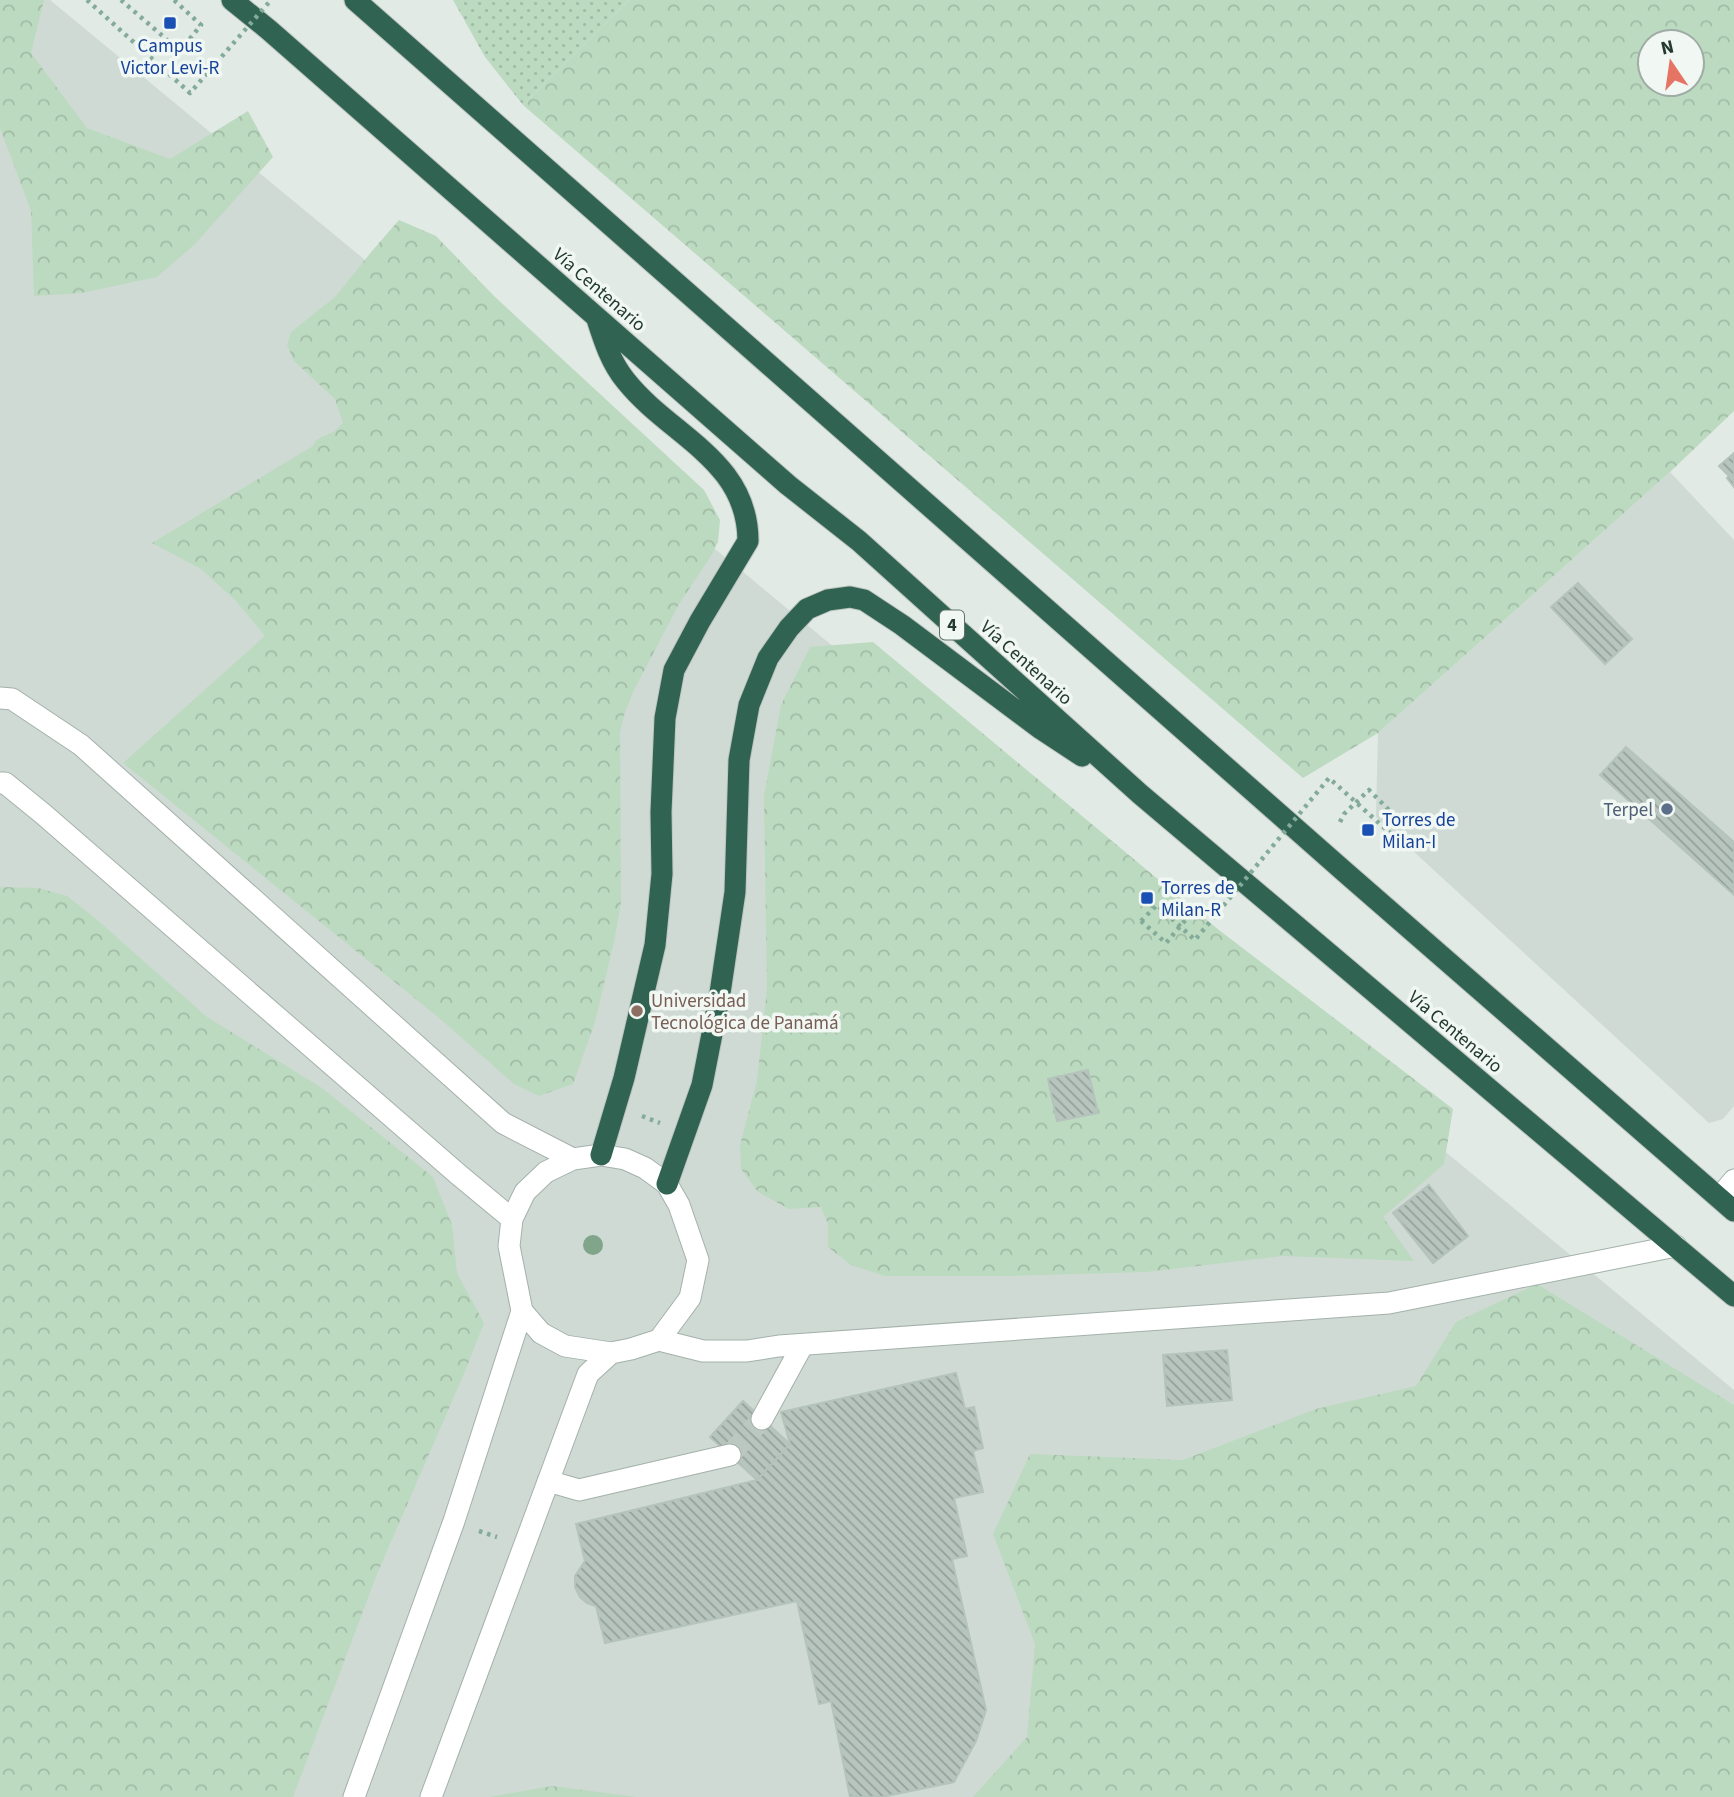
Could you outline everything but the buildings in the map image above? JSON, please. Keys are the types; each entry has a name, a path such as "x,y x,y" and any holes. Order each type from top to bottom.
{"highway":[{"name":"Vía Centenario","path":"232,0 788,485 859,541 1140,794 1734,1296"},
{"path":"355,0 1325,855 1727,1204"},
{"path":"596,317 608,352 626,381 648,404 711,457 724,472 735,488 748,528 748,541 674,670 664,718 662,874 655,945 624,1078 601,1155"},
{"path":"667,1184 702,1085 720,993 735,892 739,760 749,705 768,658 789,628 807,609 828,600 850,597 864,600 902,625 1041,729 1140,794"}],"street":[{"path":"0,698 12,699 81,745 503,1122 573,1159"},
{"path":"0,783 5,783 42,813 512,1219"},
{"path":"354,1797 454,1521 522,1311 509,1246 512,1219 525,1192 546,1172 573,1159 601,1155 625,1159 645,1168 667,1184 679,1205 698,1260 690,1298 659,1340"},
{"path":"1727,1204 1734,1180"},
{"path":"522,1311 541,1333 565,1346 611,1353 659,1340 703,1350 747,1351 779,1346 1389,1303 1676,1246"},
{"path":"762,1419 802,1346"},
{"path":"431,1797 587,1374 611,1353"},
{"path":"548,1481 579,1490 730,1455"}],"path":[{"path":"87,0 190,93 271,0"},
{"path":"121,0 180,51 201,25 174,0"},
{"path":"1198,905 1166,943 1141,921 1157,905 1195,940 1329,778 1390,834 1400,821 1369,790 1344,814 1340,822"},
{"path":"454,1521 523,1547"}],"shaded area":[{"name":"Universidad Tecnológica de Panamá","path":"0,0 50,0 1734,1390 1734,1600 1269,1797 0,1797"},
{"path":"1670,472 1734,540 1734,1106 1723,1119 1709,1123 1376,817 1378,733"}],"green space":[{"path":"0,0 44,0 31,53 87,128 170,159 248,111 273,157 195,244 157,277 81,293 34,296 31,211 0,128"},
{"path":"453,0 629,0 523,105 485,57"},
{"path":"629,0 1734,0 1734,411 1670,472 1378,733 1303,778 523,105"},
{"path":"399,220 436,236 495,297 704,490 720,520 718,542 679,604 625,712 620,732 621,903 614,942 595,1022 573,1084 539,1096 514,1084 438,1017 123,763 265,636 236,601 201,569 152,543 313,446 316,440 335,431 343,423 335,399 294,361 287,345 291,332 335,297"},
{"path":"873,642 1219,930 1453,1109 1444,1164 1383,1217 1414,1261 1282,1256 1146,1272 885,1276 851,1265 828,1247 828,1224 821,1207 789,1209 758,1192 741,1169 740,1145 757,1081 767,989 764,796 781,705 810,647"},
{"path":"0,887 38,888 67,896 207,1017 322,1088 433,1177 452,1225 457,1273 484,1323 377,1574 293,1797 0,1797"},
{"path":"1537,1284 1734,1405 1734,1797 973,1797 1027,1737 1035,1644 993,1534 1030,1454 1183,1460 1316,1409 1416,1386 1456,1322"},
{"path":"552,1786 637,1797 489,1797"}],"tunnel":[{"path":"730,1455 762,1419"}],"place":[{"name":"Campus Victor Levi-R","path":"170,23"},
{"name":"Terpel","path":"1667,809"},
{"name":"Torres de Milan-I","path":"1368,830"},
{"name":"Torres de Milan-R","path":"1147,898"},
{"name":"Universidad Tecnológica de Panamá","path":"637,1011"}]}
